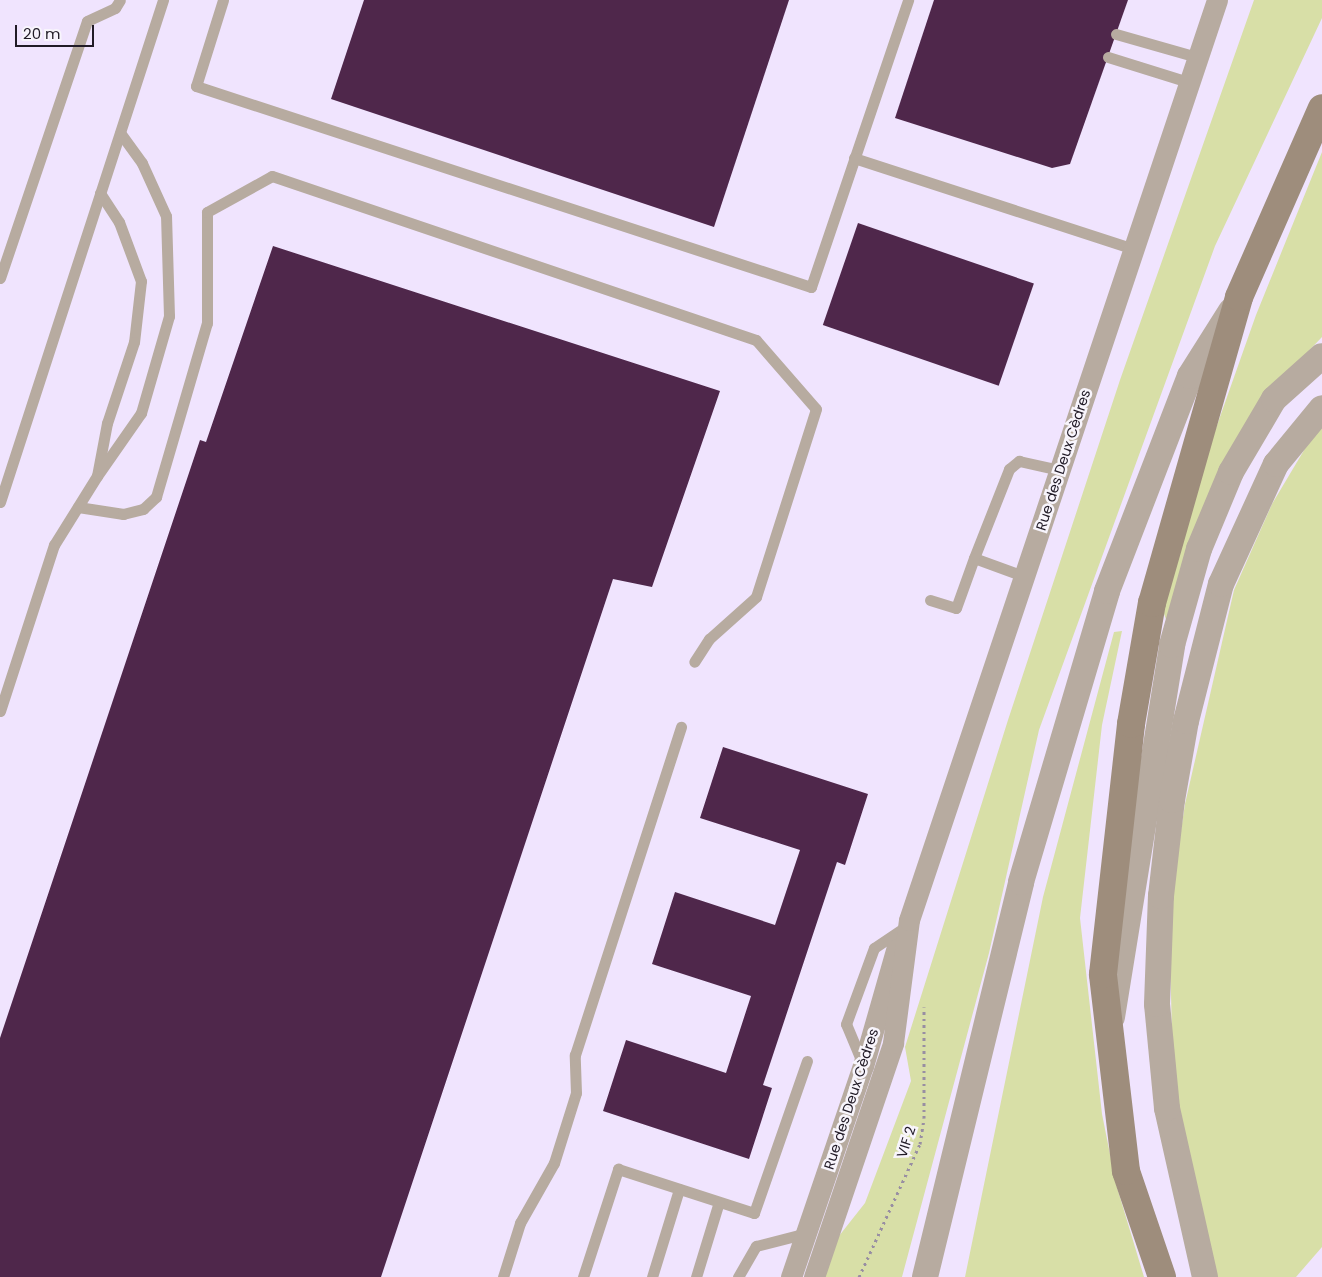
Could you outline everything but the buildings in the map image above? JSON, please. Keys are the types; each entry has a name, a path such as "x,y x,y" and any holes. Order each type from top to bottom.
{"main road":[{"path":"1162,1277 1126,1171 1103,974 1131,724 1145,640 1239,297 1322,108"}],"street":[{"name":"Rue des Deux Cèdres","path":"791,1277 863,1066 905,924 1026,576 1132,248 1196,56 1217,0"},
{"path":"925,1277 1020,882 1107,591 1190,376 1239,297"},
{"path":"1110,1033 1172,645 1199,549 1231,472 1274,399 1322,356"},
{"path":"1205,1277 1167,1108 1157,1004 1161,896 1172,800 1186,721 1221,584 1276,464 1322,408"},
{"name":"Rue des Deux Cèdres","path":"814,1277 893,1044 905,924"}],"lane":[{"path":"0,278 86,22 114,8 120,0"},
{"path":"0,502 163,0"},
{"path":"223,0 196,86 811,287 908,0"},
{"path":"1116,34 1196,56"},
{"path":"1108,57 1188,82"},
{"path":"0,711 54,545 97,476 141,413 169,316 166,216 142,163 120,133"},
{"path":"854,158 1132,248"},
{"path":"78,507 123,514 143,510 156,497 207,323 207,212 272,176 756,340 762,346 816,409 756,597 709,639 694,662"},
{"path":"97,476 107,423 134,342 141,281 119,222 100,194"},
{"path":"930,600 956,608 1008,469 1019,461 1060,470"},
{"path":"974,558 1026,576"},
{"path":"502,1277 520,1222 554,1163 576,1092 575,1055 681,727"},
{"path":"863,1066 846,1024 874,948 905,924"},
{"path":"583,1277 618,1170 754,1213 807,1061"},
{"path":"652,1277 679,1189"},
{"path":"696,1277 719,1202"},
{"path":"743,1274 756,1246 807,1233"}],"path":[{"name":"VIF 2","path":"859,1277 920,1144 924,1118 924,1002"}],"green space":[{"path":"1254,0 1322,0 1322,18 1215,246 1039,730 989,953 902,1277 823,1277 835,1241 865,1203 911,1081 905,1047 1008,720 1120,380"},
{"path":"1322,152 1322,337 1276,385 1168,625 1163,611 1198,479 1256,315"},
{"path":"1322,420 1322,1247 1296,1277 1217,1277 1173,1079 1169,909 1185,804 1234,590 1272,504"},
{"path":"1122,631 1102,725 1080,918 1102,1114 1116,1184 1144,1277 965,1277 1043,897 1114,632"}]}
